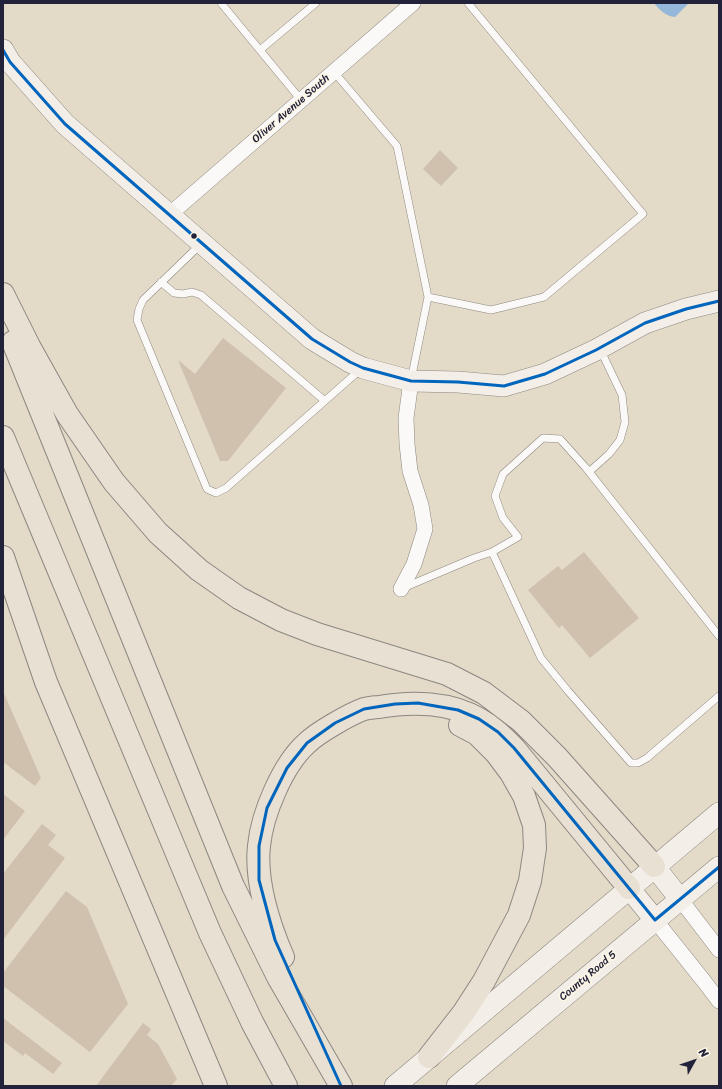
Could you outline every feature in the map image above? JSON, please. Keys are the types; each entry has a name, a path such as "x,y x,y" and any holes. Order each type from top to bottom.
{"highway":[{"path":"3,294 29,346 67,414 114,482 158,533 199,570 239,598 281,620 318,634 447,674 484,693 521,721 557,757 654,866"},
{"path":"3,316 233,886 278,977 338,1081"},
{"path":"3,438 210,932 252,1022 286,1086"},
{"path":"3,557 46,682 216,1086"},
{"path":"338,1081 275,940 259,880 259,846 267,808 287,768 307,743 335,723 364,709 395,704 418,703 458,710 479,719 498,732 514,748 629,888"},
{"path":"418,703 477,734 496,753 511,773 524,796 534,825 535,840 530,881 519,915 484,981 464,1012 429,1057"}],"street":[{"name":"Oliver Avenue South","path":"169,215 413,3"},
{"path":"3,50 10,62 65,124 201,244 312,339 350,362 363,368 411,380 504,386 545,374 599,348 645,323 686,309 719,301"},
{"path":"401,589 414,564 425,529 421,506 410,471 407,444 406,418 411,380"},
{"path":"398,1083 654,866 719,813"},
{"path":"654,866 719,950"},
{"name":"County Road 5","path":"457,1086 719,867"},
{"path":"629,888 719,1001"}],"lane":[{"path":"221,3 301,100"},
{"path":"260,50 316,3"},
{"path":"428,297 491,310 544,297 644,214 468,3"},
{"path":"334,72 397,146 428,297 411,380"},
{"path":"201,244 143,300 139,309 137,320 207,489 216,493 226,488 363,368"},
{"path":"161,282 174,293 183,294 192,292 201,296 325,401"},
{"path":"589,472 609,454 620,440 625,422 622,395 599,348"},
{"path":"401,589 474,558 492,552 518,537 503,518 495,496 503,474 544,438 560,439 589,472 719,636"},
{"path":"492,552 541,658 631,763 638,763 647,758 719,696"}],"water":[{"path":"654,3 689,3 675,17 663,12"}],"building":[{"path":"440,150 458,168 441,186 423,169"},
{"path":"223,338 286,388 228,461 220,461 178,360 195,374"},
{"path":"584,552 639,618 590,658 562,625 559,628 528,590 558,566 562,570"},
{"path":"3,691 41,778 35,786 3,762"},
{"path":"3,794 25,811 3,840"},
{"path":"42,824 56,835 48,845 65,858 3,940 3,874"},
{"path":"66,891 87,907 128,1004 90,1052 3,986 3,973"},
{"path":"3,1018 62,1063 53,1074 25,1053 23,1056 3,1041"},
{"path":"143,1023 151,1029 147,1035 158,1044 177,1079 171,1086 96,1086"}],"transit line":[{"path":"3,50 10,62 65,124 312,339 350,362 363,368 411,381 458,382 504,386 545,374 596,350 645,323 686,309 719,301"},
{"path":"341,1086 275,940 259,880 259,846 267,808 287,768 307,743 335,723 364,709 395,704 418,703 458,710 479,719 498,732 514,748 655,920 719,867"}]}
